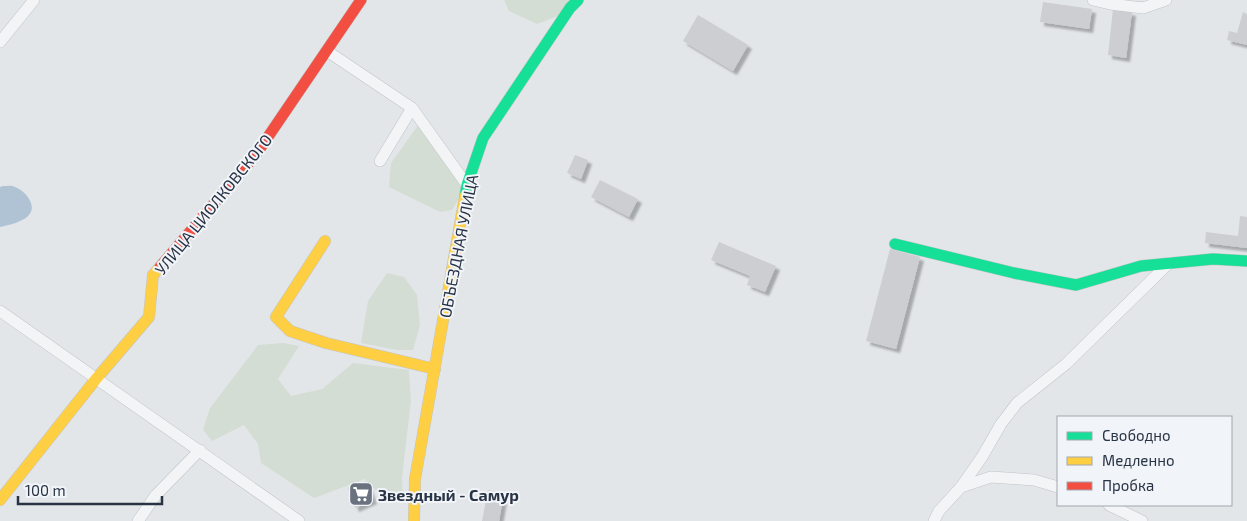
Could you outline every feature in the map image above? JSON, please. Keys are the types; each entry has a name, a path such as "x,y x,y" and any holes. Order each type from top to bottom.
{"street":[{"path":"0,42 34,0"},
{"name":"УЛИЦА ЦИОЛКОВСКОГО","path":"0,500 96,379 150,317 154,274 257,153 361,0"},
{"name":"ОБЪЕЗДНАЯ УЛИЦА","path":"414,521 416,479 467,185 483,138 570,8 578,0"},
{"path":"1093,0 1143,8 1166,0"},
{"path":"327,51 412,108 467,185"},
{"path":"380,160 412,108"},
{"path":"325,241 276,317 290,331 326,343 435,369"},
{"path":"895,244 1014,273 1076,285 1141,266 1213,259 1247,261"},
{"path":"934,521 939,511 961,487 982,457 1001,424 1017,403 1066,364 1169,263"},
{"path":"0,311 299,521"},
{"path":"138,521 156,495 200,450"},
{"path":"961,487 991,477 1034,480 1057,488"},
{"path":"1111,506 1142,521"}],"shaded area":[{"path":"504,0 570,0 558,16 537,24 509,11"},
{"path":"419,124 463,171 461,195 452,210 440,212 389,187 391,163"},
{"path":"387,273 404,277 417,295 420,325 413,350 397,350 361,343 368,301"},
{"path":"283,343 299,346 278,379 291,396 322,389 353,363 409,370 411,400 402,478 403,500 380,495 365,479 314,498 261,463 258,444 244,425 212,441 203,430 210,408 258,345"}],"water":[{"path":"12,186 22,191 29,198 32,207 29,215 23,220 0,227 0,187"}],"building":[{"path":"1043,2 1092,9 1089,29 1040,22"},
{"path":"1113,9 1132,12 1126,58 1108,55"},
{"path":"1243,12 1247,14 1247,45 1227,40 1229,31 1237,33"},
{"path":"698,15 748,45 733,71 683,41"},
{"path":"575,155 588,160 581,179 567,173"},
{"path":"600,180 638,199 629,217 591,197"},
{"path":"1240,216 1247,217 1247,248 1205,243 1206,232 1238,236"},
{"path":"719,242 776,266 765,292 747,285 750,276 711,260"},
{"path":"890,249 920,257 896,349 866,341"},
{"name":"Звездный - Самур","path":"366,481 373,500 355,508 348,488"},
{"path":"488,490 504,493 499,521 482,521"}],"traffic: fast":[{"path":"465,196 483,138 570,8 578,0"},
{"path":"895,244 1014,273 1076,285 1141,266 1213,259 1247,261"}],"traffic: slow":[{"path":"414,521 415,479 465,196"},
{"path":"325,241 276,317 290,331 326,343 435,369"},
{"path":"0,500 96,379 149,317 153,275 160,267"}],"traffic: jam":[{"path":"160,267 257,153 361,0"}],"place":[{"name":"Звездный - Самур","path":"361,494"}]}
